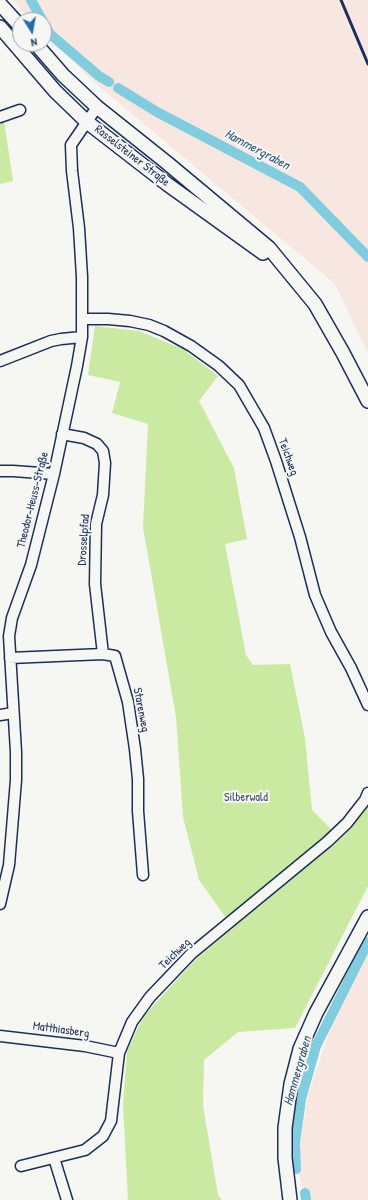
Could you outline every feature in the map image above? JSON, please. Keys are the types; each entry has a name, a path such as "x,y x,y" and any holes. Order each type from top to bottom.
{"main road":[{"path":"0,4 12,17"},
{"name":"Rasselsteiner Straße","path":"0,28 54,92 87,122 167,184 281,265"},
{"name":"Rasselsteiner Straße","path":"43,52 63,75 97,108 166,162 269,248 281,265 315,304 368,401"},
{"path":"290,1200 285,1158 285,1128 291,1084 300,1049 316,1013 368,917"}],"street":[{"name":"Theodor-Heuss-Straße","path":"0,904 8,865 16,780 16,752 9,636 12,618 31,565 54,474 82,337 82,277 71,145 97,108"},
{"path":"0,117 20,110"},
{"name":"Teichweg","path":"82,319 108,319 130,322 148,325 164,331 203,354 219,366 239,385 264,428 276,460 300,537 315,595 331,632 351,668 368,705"},
{"path":"0,361 51,341 82,337"},
{"name":"Drosselpfad","path":"62,434 84,438 97,444 103,451 105,463 103,495 96,524 95,584 104,654"},
{"path":"0,472 13,471 54,474"},
{"path":"10,658 104,654"},
{"name":"Starenweg","path":"104,654 115,656 128,702 138,779 138,811 143,875"},
{"path":"0,715 13,713"},
{"name":"Teichweg","path":"21,1166 85,1150 103,1136 111,1121 119,1053 132,1022 150,997 191,954 327,842 347,823 365,800 368,793"},
{"name":"Matthiasberg","path":"0,1036 85,1046 119,1053"},
{"path":"54,1158 67,1200"}],"shaded area":[{"path":"12,0 368,0 368,353 334,283 95,83 52,40 52,12 24,12"},
{"path":"368,943 368,1200 308,1200 299,1175 298,1161 308,1096 342,995"}],"green space":[{"path":"4,121 13,181 0,184 0,122"},
{"name":"Silberwald","path":"95,326 139,331 183,349 218,376 199,401 234,468 247,539 225,544 246,655 253,665 290,664 305,738 312,810 332,830 226,918 199,880 183,817 176,717 143,527 148,424 112,413 120,382 88,375"},
{"path":"368,802 368,886 295,1028 238,1032 204,1060 203,1106 218,1195 222,1200 128,1200 123,1105 127,1051 143,1017 195,960 331,846 350,828"}],"waterway":[{"name":"Hammergraben","path":"31,0 38,12"},
{"name":"Hammergraben","path":"52,36 99,76 109,82"},
{"name":"Hammergraben","path":"118,88 157,112 300,187 368,257"},
{"name":"Hammergraben","path":"296,1169 295,1143 301,1099 316,1046 368,942"},
{"name":"Hammergraben","path":"305,1193 306,1200"}],"railway":[{"path":"341,0 368,64"}]}
